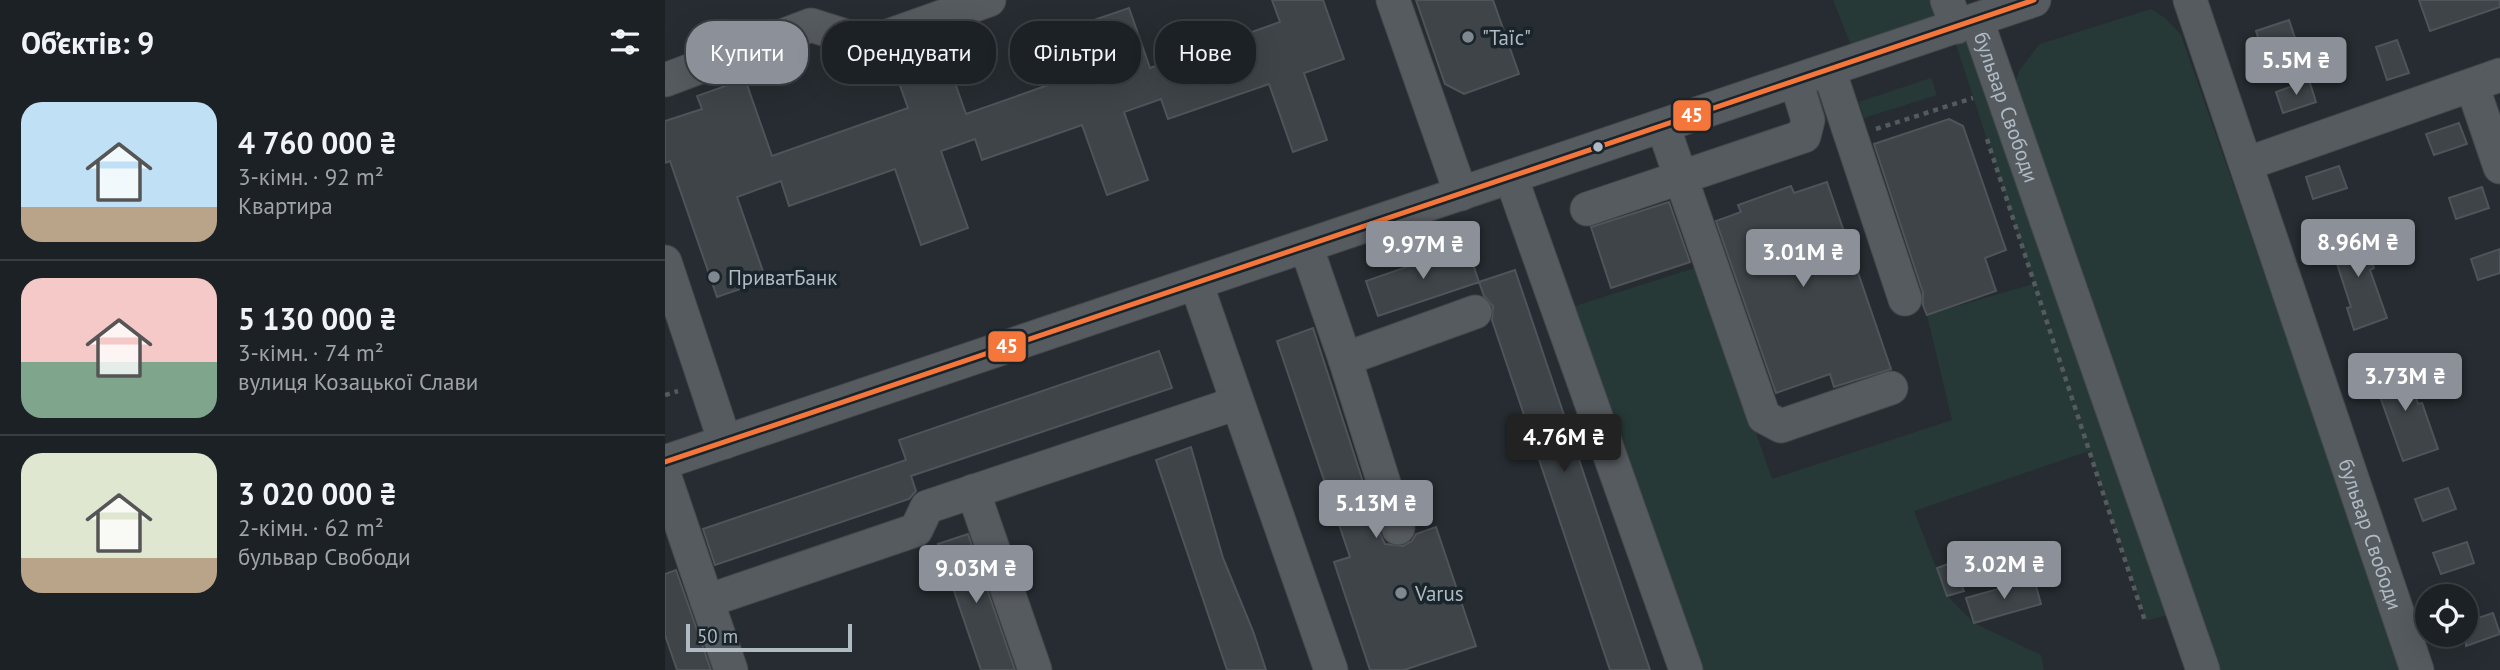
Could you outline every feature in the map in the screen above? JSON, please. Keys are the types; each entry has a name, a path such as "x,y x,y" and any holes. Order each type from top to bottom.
{"street":[{"path":"665,80 811,25 868,43 989,0"},
{"path":"1393,0 1461,194"},
{"path":"665,462 1829,70 1960,16 2034,0"},
{"name":"бульвар Свободи","path":"2190,0 2417,670"},
{"name":"бульвар Свободи","path":"1960,16 2203,670"},
{"path":"1829,70 1905,299"},
{"path":"2246,164 2486,80 2500,167"},
{"path":"1587,209 1804,136 1808,120 1796,81"},
{"path":"1663,126 1764,417 1781,426 1891,388"},
{"path":"1511,177 1686,670"},
{"path":"1306,246 1398,528"},
{"path":"665,262 725,442"},
{"path":"1196,283 1331,670"},
{"path":"1345,359 1475,312"},
{"path":"707,601 916,530 927,507 1237,404"},
{"path":"665,477 731,670"},
{"path":"973,491 1035,670"}],"path":[{"path":"1874,130 1973,98 1977,111"},
{"path":"1986,138 2144,621"},
{"path":"665,395 678,391"}],"green space":[{"path":"1833,0 1941,0 1977,21 2180,611 2146,621 2089,451 1914,511 1947,596 1974,623 2041,655 2044,670 1698,670 1572,307 1698,267 1772,479 1952,420 1927,315 2033,284 2057,354 1951,29 1857,60"},
{"path":"2151,9 2165,18 2181,35 2403,670 2217,670 2015,83 2020,69 2040,44"},
{"path":"1931,78 1937,95 1864,118 1859,102"}],"building":[{"path":"1272,0 1323,0 1344,59 1304,73 1327,140 1293,152 1269,84 1168,119 1161,99 1124,112 1148,180 1107,195 1082,125 982,160 975,139 941,151 968,228 921,245 895,169 789,206 781,181 737,197 766,280 717,297 670,161 665,163 665,121 702,109 697,96 731,84 747,84 772,156 908,108 899,84 955,84 966,114 1051,84 1141,84 1141,42 1150,68 1155,66 1155,84 1256,84 1256,30 1280,22"},
{"name":"\"Таїс\"","path":"1416,0 1493,0 1519,74 1464,94 1445,84"},
{"path":"2419,0 2500,0 2500,7 2430,31"},
{"path":"1129,8 1134,21 1091,21"},
{"path":"2289,20 2296,41 2263,53 2256,31"},
{"path":"2397,40 2409,73 2387,80 2376,47"},
{"path":"2309,80 2316,102 2283,113 2276,92"},
{"path":"1949,119 1963,126 2006,250 1985,258 1996,291 1927,315 1923,305 1923,293 1874,144"},
{"path":"2459,123 2467,144 2434,155 2426,134"},
{"path":"2339,166 2347,188 2313,199 2306,177"},
{"path":"1827,182 1891,369 1834,387 1830,374 1776,393 1716,221 1741,212 1738,205 1791,186 1794,193"},
{"path":"2482,187 2489,208 2456,219 2449,198"},
{"path":"1669,202 1690,262 1611,288 1591,227"},
{"path":"2360,228 2374,268 2370,270 2387,318 2354,330 2347,308 2351,307 2329,239"},
{"path":"1467,246 1479,282 1378,316 1366,281"},
{"path":"2500,249 2500,273 2478,280 2471,259"},
{"path":"1515,270 1650,670 1610,670 1492,320 1493,306 1484,296 1479,282"},
{"name":"Varus","path":"1313,328 1385,544 1403,546 1412,541 1416,534 1436,527 1476,646 1404,670 1370,670 1334,562 1350,557 1277,341"},
{"path":"1159,351 1172,388 911,476 916,491 909,499 715,565 703,529 906,460 899,440"},
{"path":"2405,363 2418,404 2422,403 2438,449 2403,461 2372,374"},
{"path":"1191,447 1223,558 1266,670 1227,670 1156,460"},
{"path":"2448,488 2456,509 2423,521 2415,499"},
{"path":"968,534 1015,670 981,670 938,544"},
{"path":"2467,542 2474,563 2441,574 2433,553"},
{"path":"1953,562 1964,591 1947,596 1937,568"},
{"path":"676,570 711,670 677,670 665,635 665,574"},
{"path":"2034,579 2041,604 1974,623 1966,598"},
{"path":"2493,613 2500,634 2478,642 2478,618"}],"transit line":[{"name":"45","path":"665,462 2034,0"}],"place":[{"name":"\"Таїс\"","path":"1468,37"},
{"name":"ПриватБанк","path":"714,277"},
{"name":"Varus","path":"1401,593"}]}
